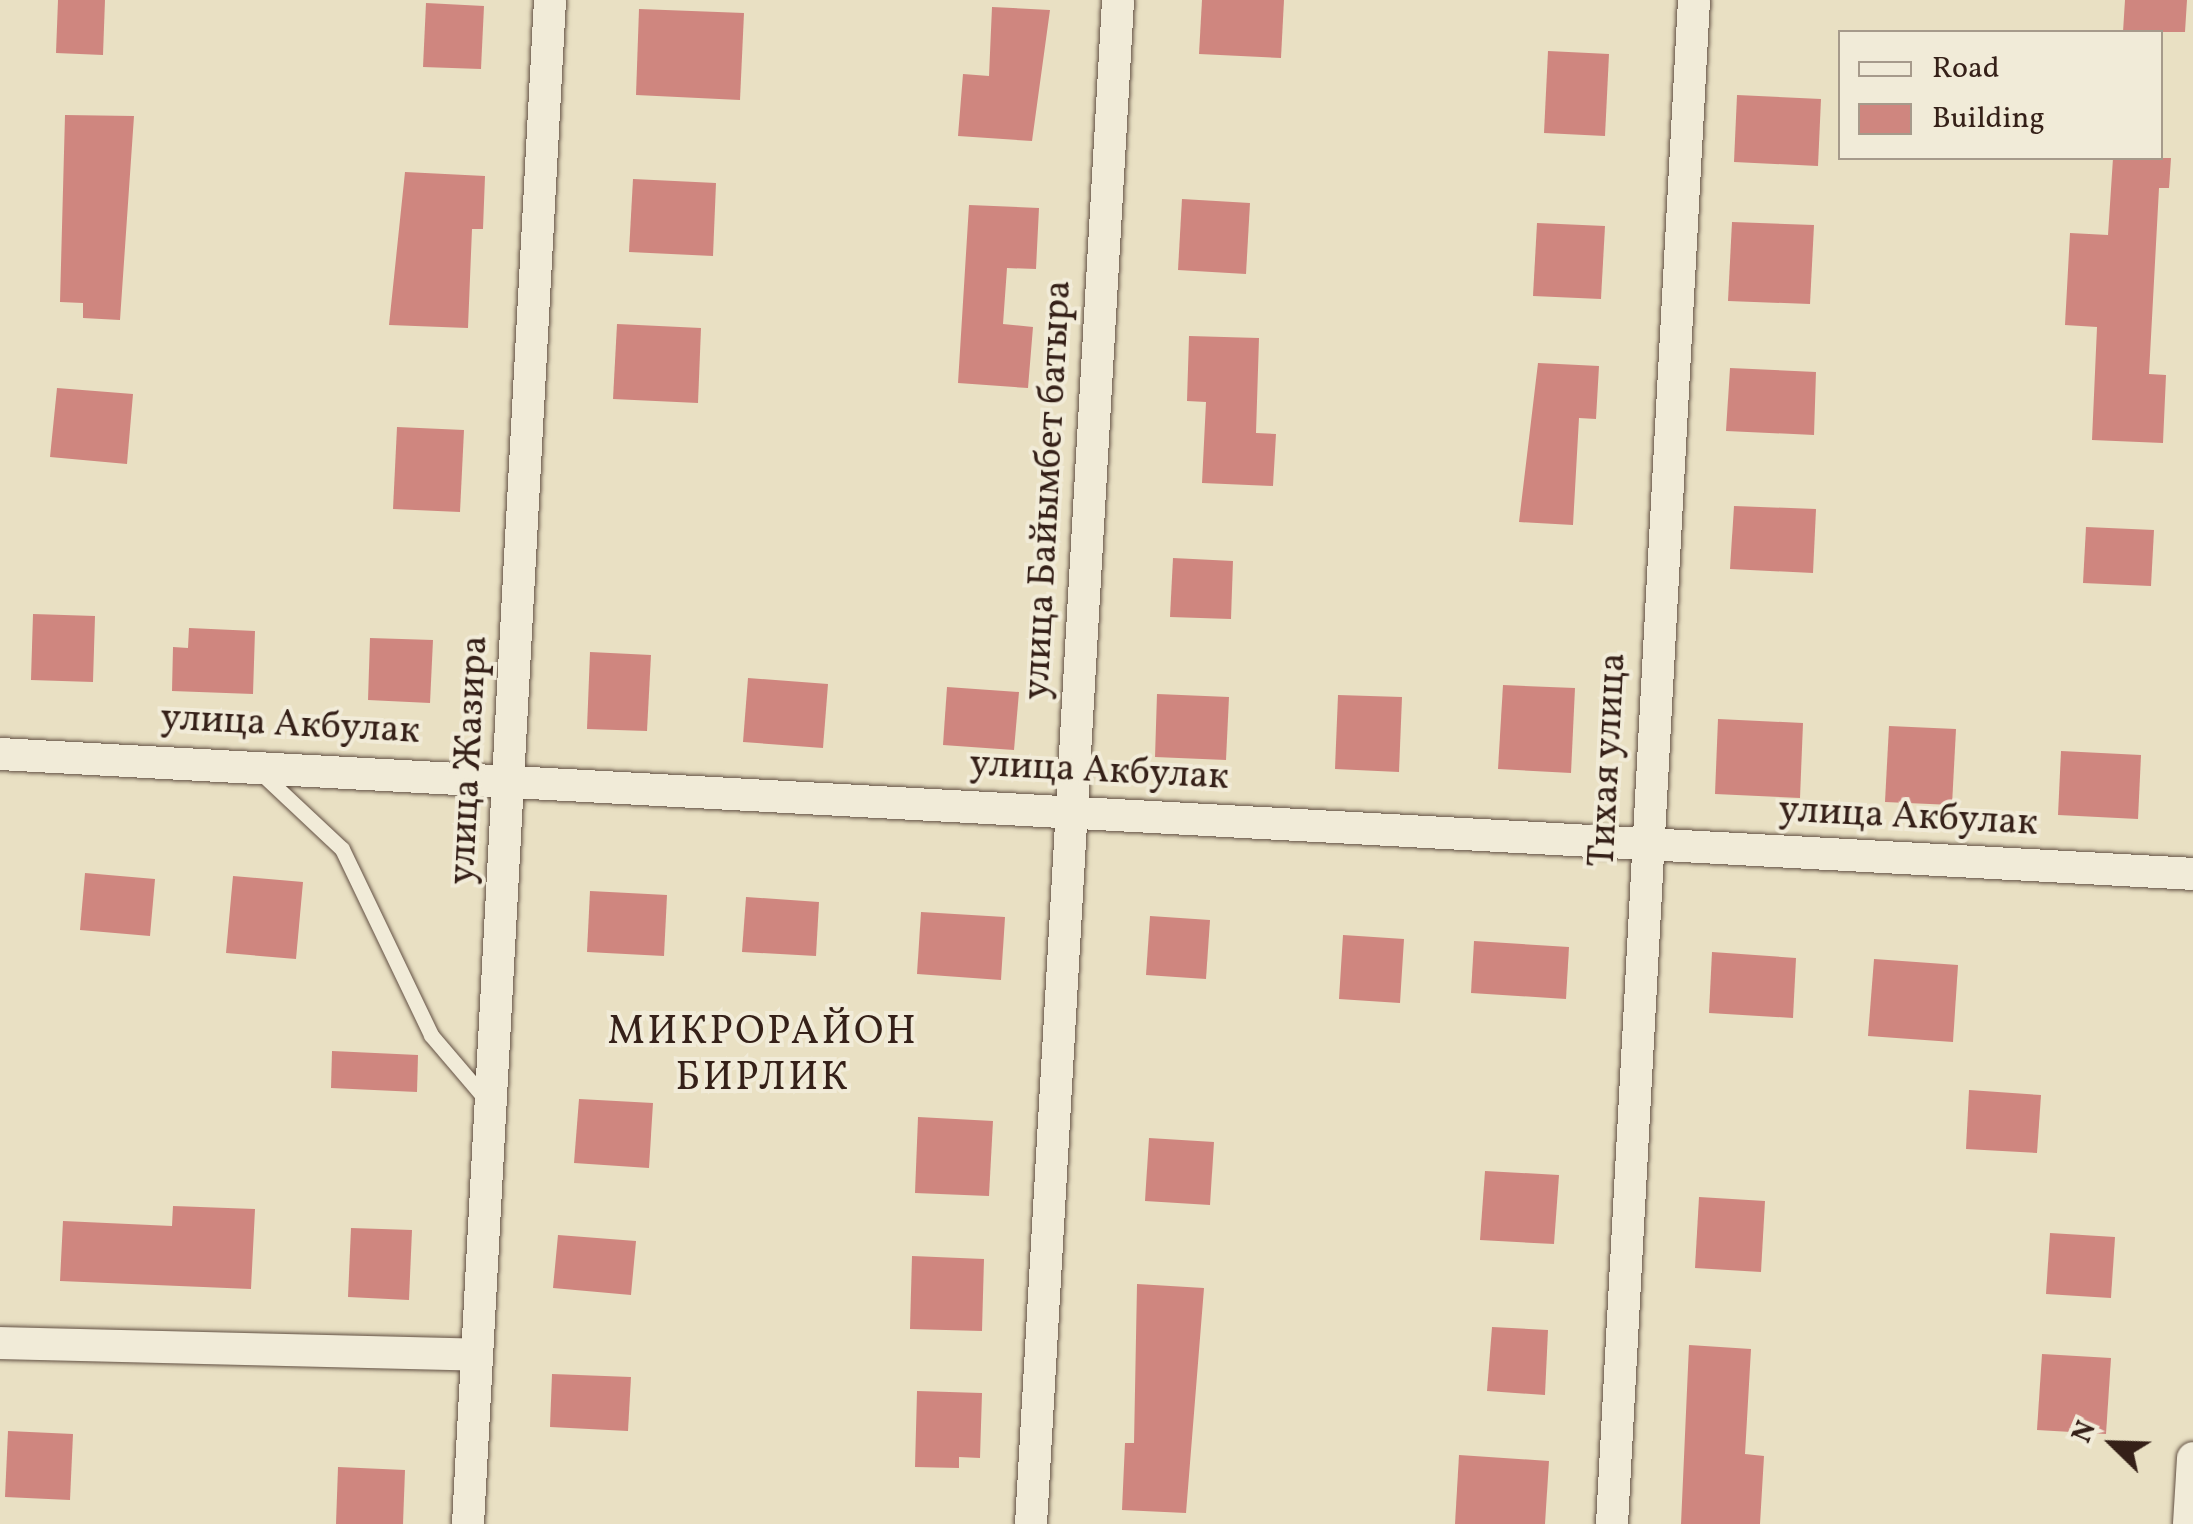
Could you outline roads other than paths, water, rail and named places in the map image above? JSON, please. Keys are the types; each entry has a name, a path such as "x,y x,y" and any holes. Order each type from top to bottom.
{"street":[{"name":"улица Жазира","path":"468,1524 550,0"},
{"name":"улица Байымбет батыра","path":"1031,1524 1118,0"},
{"name":"Тихая улица","path":"1612,1524 1644,843 1694,0"},
{"name":"улица Акбулак","path":"0,754 249,762 2193,874"},
{"path":"0,1343 476,1355"},
{"path":"2189,1524 2193,1458"}],"lane":[{"path":"249,762 342,849 431,1034 490,1106"}],"district":[{"name":"МИКРОРАЙОН БИРЛИК","path":"763,1056"}]}
